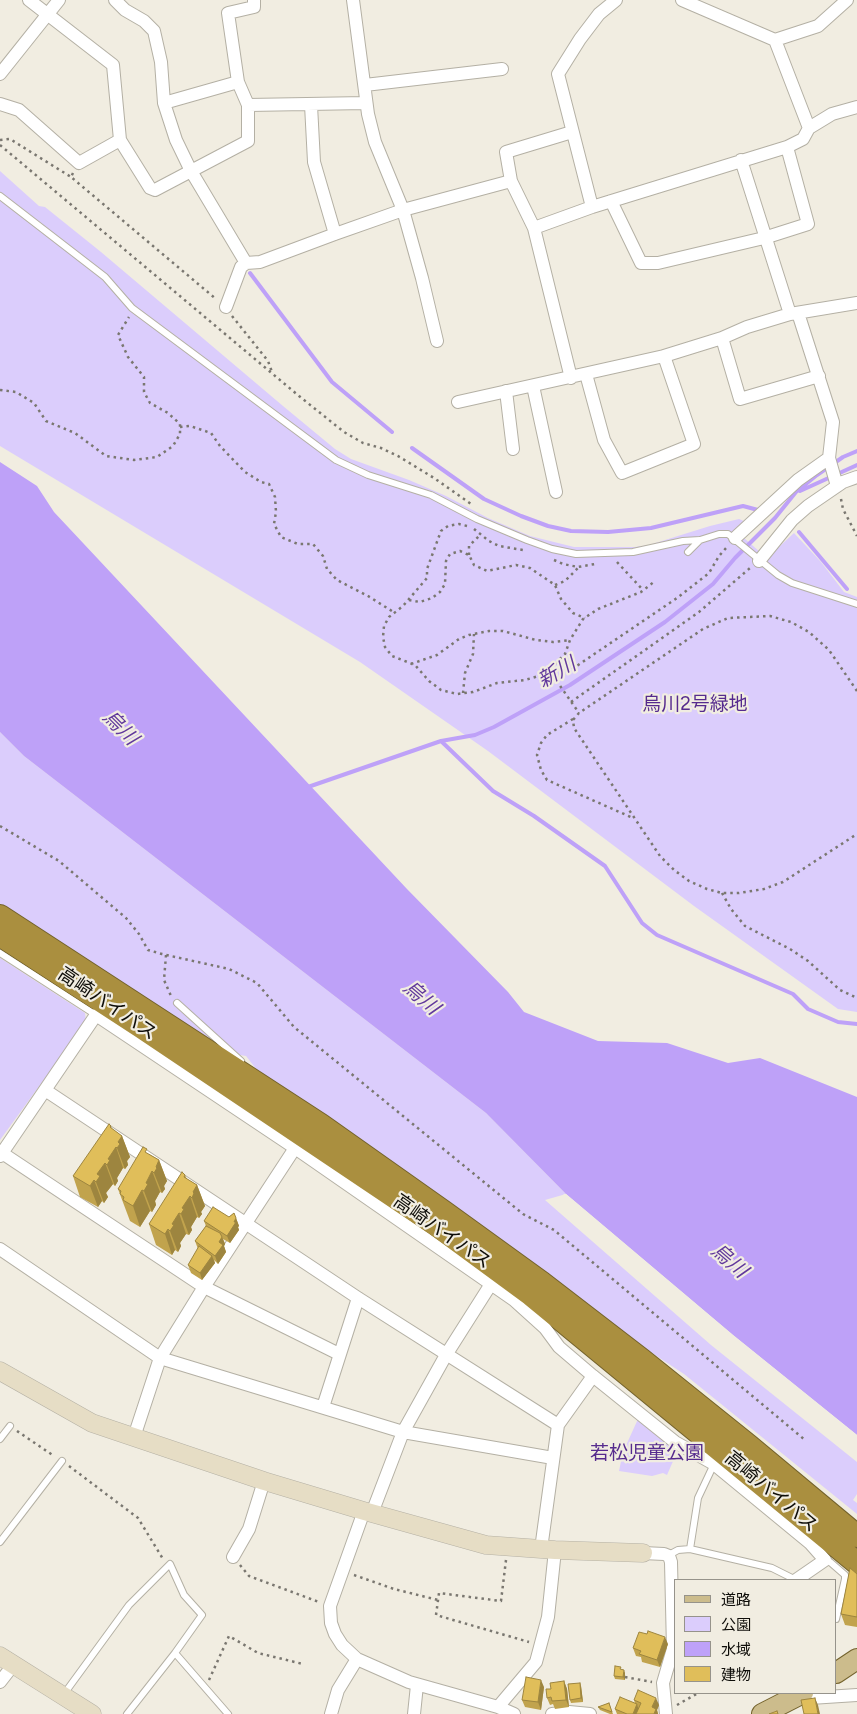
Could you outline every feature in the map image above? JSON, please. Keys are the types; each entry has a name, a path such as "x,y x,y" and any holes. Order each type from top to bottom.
{"highway":[{"name":"高崎バイパス","path":"0,916 329,1130 542,1283 748,1444 857,1536"},
{"name":"高崎バイパス","path":"0,936 141,1027 433,1223 531,1295 723,1462 857,1563"},
{"path":"545,1328 565,1337 590,1361 683,1435 723,1462"}],"main road":[{"path":"837,1672 857,1659"},
{"path":"762,1714 791,1702"}],"street":[{"path":"29,0 113,65 120,140 150,188 155,190 248,141 248,105 238,82 228,13 254,7 254,0"},
{"path":"0,74 59,0"},
{"path":"115,0 125,10 144,21 154,32 161,62 164,103 176,140 191,172 246,263"},
{"path":"353,0 368,114 375,142 403,210 437,341"},
{"path":"592,207 558,74 580,39 599,14 616,0"},
{"path":"682,0 775,40 818,26 847,0"},
{"path":"775,40 809,128"},
{"path":"365,85 502,68"},
{"path":"164,103 238,82"},
{"path":"248,105 366,103"},
{"path":"0,104 19,110 78,163 120,140"},
{"path":"311,105 314,162 335,234"},
{"path":"534,228 592,207 787,146 804,139 809,128 832,114 857,107"},
{"path":"571,378 534,228 511,181 506,152 572,132"},
{"path":"611,201 641,263 658,263 764,238 808,224 787,146"},
{"path":"741,160 764,238 819,376 833,422 829,458 837,486"},
{"path":"226,307 240,267 246,263 260,262 403,210 511,181"},
{"path":"458,402 664,356 794,313 857,303"},
{"path":"722,338 740,399 819,376"},
{"path":"586,374 604,440 622,473 694,444 664,356"},
{"path":"532,386 556,492"},
{"path":"506,391 513,449"},
{"path":"737,540 798,480 829,458"},
{"path":"758,559 792,520 808,506 837,486 857,477"},
{"path":"339,1354 204,1287 1,1154 96,1016 295,1148 514,1300 545,1328 559,1346 593,1376 675,1442 723,1462 810,1543 825,1560 797,1579"},
{"path":"45,1090 358,1298 558,1425"},
{"path":"134,1437 160,1358 295,1148"},
{"path":"0,1249 160,1358 403,1432 553,1458"},
{"path":"491,1284 446,1355 403,1432 343,1571 330,1606 331,1623 335,1634 342,1645 357,1659 417,1685 507,1712 536,1662 548,1617 548,1549 553,1458 558,1425 593,1376"},
{"path":"323,1407 358,1298"},
{"path":"0,1371 92,1423 264,1482 486,1545 669,1556 672,1566 674,1648 663,1684 666,1713"},
{"path":"233,1557 249,1529 264,1482"},
{"path":"331,1714 338,1690 357,1659"},
{"path":"0,1682 7,1660 92,1714"},
{"path":"414,1714 417,1685"},
{"path":"791,1702 857,1695"},
{"path":"552,1714 569,1712 590,1714"}],"lane":[{"path":"0,196 105,277 134,309 336,460 368,474 431,495 477,518 552,550 576,554 633,552 683,541 700,540 719,534 728,534 778,575 792,582 857,604"},
{"path":"688,552 700,540"},
{"path":"0,953 96,1016"},
{"path":"177,1003 244,1064 242,1072"},
{"path":"0,1439 10,1426"},
{"path":"0,1542 62,1461"},
{"path":"690,1549 698,1498 723,1462"},
{"path":"667,1556 678,1550 690,1549 772,1568 794,1579"},
{"path":"825,1560 830,1562 845,1576 837,1615"},
{"path":"63,1696 129,1605 170,1564 184,1594 202,1615 127,1714"},
{"path":"175,1653 228,1714"}],"path":[{"path":"0,140 10,139 71,177 226,307 268,361 272,374"},
{"path":"0,145 272,374 344,432 398,456 434,478 471,504 476,510 477,518"},
{"path":"71,177 78,163"},
{"path":"0,390 16,392 34,402 46,421 75,432 106,456 134,460 157,457 173,446 180,434 180,424 168,413 150,403 144,392 144,377 128,357 118,335 134,309"},
{"path":"180,428 190,426 211,433 220,446 245,472 261,482 269,484 274,497 276,512 274,524 281,537 298,544 312,544 324,556 327,569 337,580 395,613"},
{"path":"837,486 843,509 857,536"},
{"path":"523,550 498,546 470,526 459,524 448,526 441,531 427,569 427,578 408,600 389,617 384,626 383,637 385,647 392,656 415,665 429,681 441,690 457,694 472,692 497,683 525,680 542,675 565,654 570,640 585,618 598,609 644,590 655,581"},
{"path":"481,534 469,546 469,555 474,565 487,571 501,570 516,565 530,568 555,585 561,599 573,613 585,618"},
{"path":"556,680 677,598 709,573 719,556 737,540"},
{"path":"408,600 420,602 432,598 440,592 445,584 446,561 450,554 460,551 469,555"},
{"path":"548,557 563,564 581,566 599,563"},
{"path":"571,702 699,612 758,559"},
{"path":"611,561 616,561 644,590"},
{"path":"555,585 565,581 581,566"},
{"path":"857,691 829,650 810,632 791,622 770,616 728,618 703,629 579,713 573,720 574,728 660,856 689,881 722,893 740,893 764,889 783,882 857,834"},
{"path":"411,664 437,655 459,639 489,631 503,631 536,640 553,642 570,640"},
{"path":"463,693 465,673 472,654 474,634"},
{"path":"549,670 579,713"},
{"path":"576,717 547,735 541,743 537,755 541,770 547,780 634,818"},
{"path":"0,826 59,861 126,918 139,934 148,950 230,969 257,983 294,1027 523,1214 554,1230 805,1440"},
{"path":"722,893 744,926 808,960 840,990 857,998"},
{"path":"166,955 164,980 169,994 177,1003"},
{"path":"10,1426 62,1461 138,1518 167,1567"},
{"path":"508,1547 501,1601 439,1592 436,1615 540,1645"},
{"path":"233,1557 249,1576 330,1606"},
{"path":"343,1571 394,1589 438,1600"},
{"path":"205,1688 230,1636 258,1653 303,1664"},
{"path":"625,1677 663,1684"},
{"path":"666,1713 696,1694"}],"green space":[{"name":"烏川2号緑地","path":"0,171 39,206 45,207 101,252 335,449 351,459 409,480 530,536 574,547 635,547 649,545 739,519 746,522 737,532 767,558 794,533 821,562 844,592 857,597 857,1012 838,1009 694,906 488,751 360,662 0,446"},
{"path":"0,732 24,756 486,1113 566,1194 545,1200 711,1345 857,1462 857,1494 853,1500 857,1503 857,1514 684,1374 614,1328 264,1079 246,1056 240,1055 202,1023 176,1007 229,1054 0,907"},
{"path":"0,958 85,1013 86,1022 0,1140"},
{"name":"若松児童公園","path":"638,1419 678,1450 667,1475 663,1473 652,1476 619,1471 623,1452"}],"water":[{"name":"烏川","path":"0,462 37,486 54,512 407,889 508,992 524,1012 598,1041 667,1043 728,1063 760,1058 857,1097 857,1435 733,1335 566,1194 486,1113 24,756 0,732"}],"pier":[{"path":"563,1194 566,1194 733,1335 857,1435 857,1438 732,1337"}],"building":[{"path":"109,1124 110,1127 122,1136 118,1142 120,1144 108,1159 110,1160 107,1165 105,1163 97,1174 100,1176 96,1182 94,1180 90,1186 73,1176"},
{"path":"143,1147 147,1149 145,1152 159,1160 157,1168 154,1173 152,1171 146,1183 148,1184 144,1191 142,1190 133,1206 123,1200 124,1197 118,1189"},
{"path":"182,1172 185,1175 184,1177 197,1185 192,1198 190,1196 182,1208 184,1209 181,1214 179,1213 172,1224 174,1225 165,1234 149,1224"},
{"path":"213,1207 229,1217 234,1213 236,1218 234,1222 236,1222 227,1236 204,1221"},
{"path":"206,1226 220,1233 222,1237 219,1242 223,1245 215,1256 195,1241"},
{"path":"199,1246 212,1256 200,1273 188,1265"},
{"path":"850,1568 857,1574 857,1617 841,1614"},
{"path":"648,1631 665,1637 657,1660 639,1654 641,1651 633,1648 639,1632 647,1634"},
{"path":"615,1666 621,1667 620,1669 624,1670 623,1677 614,1676"},
{"path":"526,1677 541,1680 538,1702 522,1700"},
{"path":"564,1681 566,1700 552,1701 551,1697 547,1698 546,1689 551,1689 550,1683"},
{"path":"580,1683 581,1698 570,1700 568,1684"},
{"path":"638,1690 656,1698 652,1707 656,1709 654,1714 636,1714 641,1703 634,1700"},
{"path":"620,1697 637,1704 633,1714 627,1714 615,1709"},
{"path":"815,1698 818,1714 804,1714 801,1700"},
{"path":"609,1703 612,1712 598,1707"}],"waterway":[{"path":"250,273 332,382 392,432"},
{"path":"412,448 484,499 548,526 571,531 608,532 651,528 743,506 758,510"},
{"name":"新川","path":"308,787 441,741 475,735 494,727 570,685 665,622 713,584 735,558 775,518 796,492 843,457 857,451"},
{"path":"800,491 857,465"},
{"path":"799,532 847,589"},
{"path":"441,741 493,791 534,816 605,866 642,923 657,935 793,994 808,1009 838,1022 857,1024"}]}
